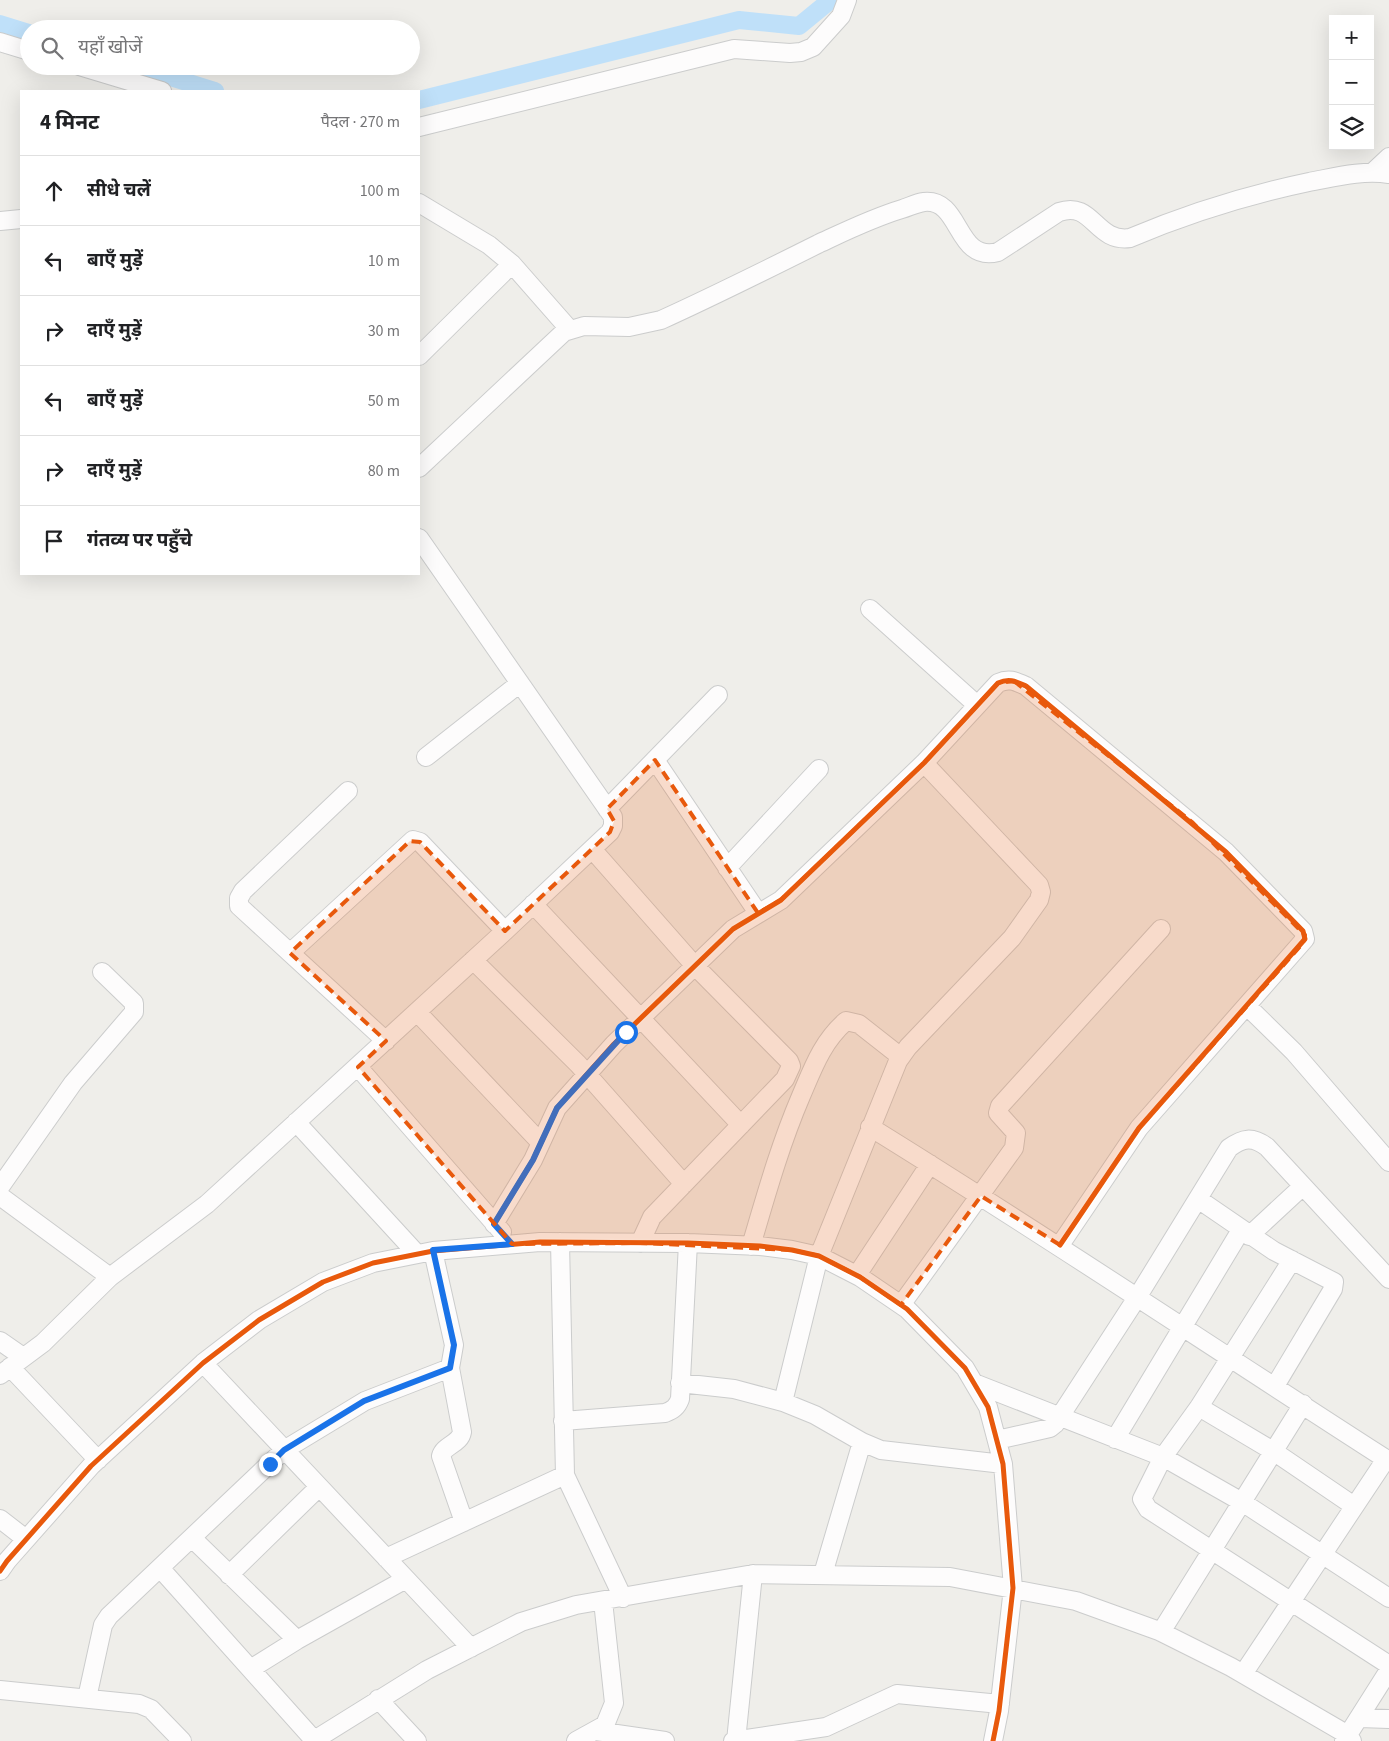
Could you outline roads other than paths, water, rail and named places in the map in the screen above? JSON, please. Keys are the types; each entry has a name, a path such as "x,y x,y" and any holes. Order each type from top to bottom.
{"street":[{"path":"420,127 734,49 801,52 813,47 841,16 847,0"},
{"path":"0,42 20,48"},
{"path":"109,75 159,90"},
{"path":"420,467 564,332 584,326 642,325 661,320 871,219 922,202 932,202 942,206 968,243 974,249 989,254 998,252 1059,212 1068,209 1083,212 1106,234 1122,239 1130,238 1188,214 1255,193 1341,176 1381,173 1389,157"},
{"path":"420,204 489,244 512,264 570,330"},
{"path":"0,221 20,219"},
{"path":"420,355 512,264"},
{"path":"11,1367 43,1343 110,1277 191,1218 505,931 614,826 613,817 608,809 420,539"},
{"path":"870,609 977,705"},
{"path":"494,1224 533,1160 557,1108 587,1074 639,1019 733,929 781,900 924,763 998,683 1005,680 1014,681 1026,686 1226,852 1303,931 1305,939 1139,1128 1060,1246"},
{"path":"426,757 520,683"},
{"path":"608,809 718,695"},
{"path":"655,760 758,913"},
{"path":"783,1402 819,1256 890,1077 908,1047 1012,938 1039,900 1041,892 1039,884 924,763"},
{"path":"727,868 819,769"},
{"path":"348,791 243,890 239,898 242,911 386,1041"},
{"path":"290,953 413,840 420,842 505,931"},
{"path":"592,849 695,966 789,1061 791,1066"},
{"path":"533,904 639,1019 741,1125"},
{"path":"901,1305 981,1196 1015,1143 1016,1133 998,1113 1000,1106 1161,929"},
{"path":"473,960 587,1074 684,1184"},
{"path":"0,1187 73,1083 134,1012 134,1003 102,972"},
{"path":"1247,1006 1294,1052 1389,1162"},
{"path":"417,1012 540,1142"},
{"path":"751,1246 784,1135 815,1063 832,1033 846,1021 860,1024 901,1058"},
{"path":"791,1066 815,1063"},
{"path":"640,1243 652,1217 785,1078 791,1066"},
{"path":"358,1067 512,1244"},
{"path":"296,1122 425,1252 454,1345 450,1368 462,1432 461,1437 442,1452 441,1456 464,1522"},
{"path":"870,1127 1138,1296 1183,1329 1275,1386 1388,1460 1354,1506 1243,1674"},
{"path":"996,1440 1050,1428 1060,1417 1230,1148 1241,1140 1252,1138 1267,1147 1389,1279"},
{"path":"857,1275 930,1164"},
{"path":"1115,1439 1245,1233 1303,1186"},
{"path":"0,1196 110,1277"},
{"path":"1198,1199 1245,1233 1330,1279 1335,1285 1275,1386"},
{"path":"560,1242 565,1476 623,1598"},
{"path":"0,1571 26,1539 98,1460 203,1363 259,1320 322,1282 373,1263 425,1252 512,1244 560,1242 688,1243 792,1250 819,1256 857,1275 901,1305 966,1368 988,1407 1003,1464 1013,1588 1000,1704 993,1741"},
{"path":"563,1421 672,1410 680,1399 688,1243"},
{"path":"1292,1260 1199,1407 1163,1457 1142,1496 1143,1502 1148,1509 1389,1665"},
{"path":"0,1341 11,1367 98,1460"},
{"path":"203,1363 471,1648"},
{"path":"87,1698 105,1620 284,1450 364,1401 450,1368"},
{"path":"680,1383 734,1389 783,1402 815,1415 862,1442 881,1450 1003,1464"},
{"path":"974,1383 1163,1457 1242,1502 1389,1598"},
{"path":"1161,1632 1302,1404"},
{"path":"1199,1407 1273,1451 1354,1506"},
{"path":"822,1574 862,1442"},
{"path":"386,1558 565,1476"},
{"path":"229,1575 320,1487"},
{"path":"0,1519 26,1539"},
{"path":"192,1538 297,1640"},
{"path":"160,1568 252,1668 314,1740 427,1670 521,1622 576,1605 753,1574 950,1577 1076,1600 1161,1632 1243,1674 1348,1739 1389,1670"},
{"path":"753,1574 734,1741 826,1727 897,1694 1000,1704"},
{"path":"252,1668 297,1640 406,1579"},
{"path":"576,1741 605,1725 611,1715 615,1694 603,1601"},
{"path":"0,1690 122,1701 151,1709 182,1741"},
{"path":"378,1699 417,1741"},
{"path":"1359,1718 1389,1719"},
{"path":"596,1731 665,1741"}],"waterway":[{"path":"420,100 739,20 799,26 827,3 827,0"},
{"path":"0,24 20,30"},
{"path":"164,75 212,90"}]}
